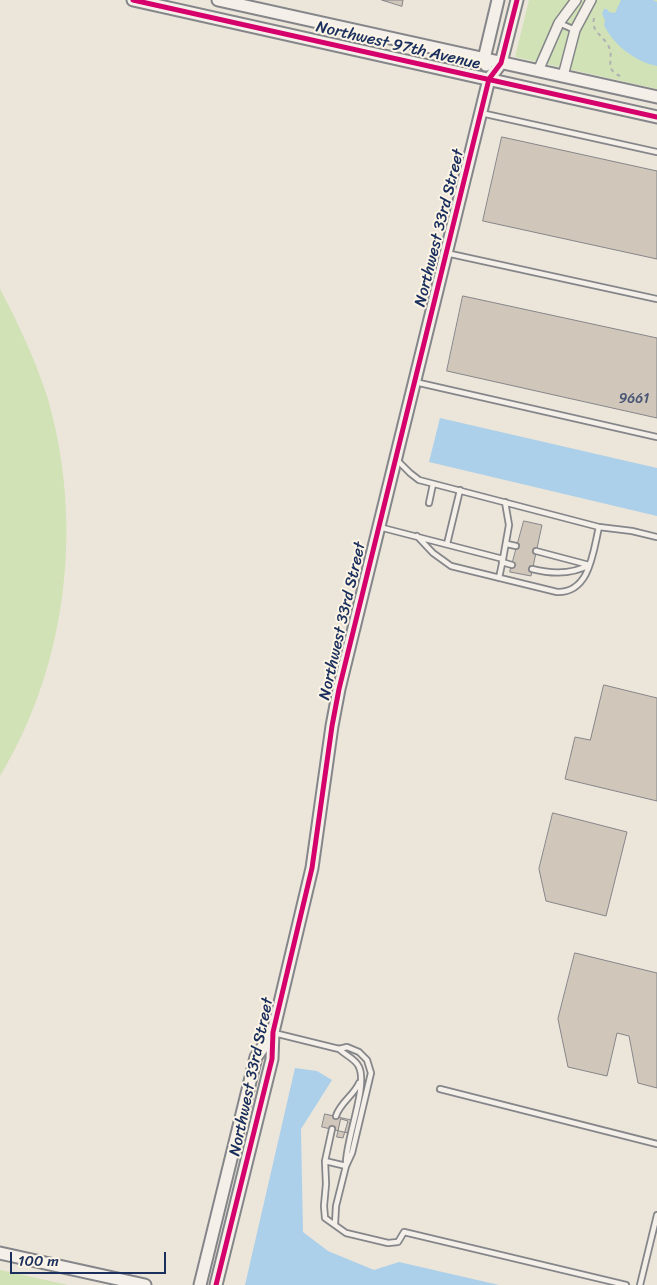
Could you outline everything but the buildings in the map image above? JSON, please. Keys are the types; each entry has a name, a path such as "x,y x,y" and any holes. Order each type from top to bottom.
{"street":[{"name":"Northwest 97th Avenue","path":"133,0 657,117"},
{"name":"Northwest 97th Avenue","path":"218,0 657,97"},
{"name":"Northwest 33rd Street","path":"489,79 484,59 498,0"},
{"name":"Northwest 33rd Street","path":"216,1285 272,1059 273,1032 312,868 338,696 489,79 501,63 517,0"},
{"path":"538,71 559,23 576,0"},
{"path":"563,76 575,30 591,0"},
{"name":"Northwest 33rd Street","path":"200,1285 256,1057 273,1032"},
{"path":"0,1253 145,1285"}],"lane":[{"path":"559,23 575,30"},
{"path":"481,113 657,152"},
{"path":"446,253 657,299"},
{"path":"415,382 657,437"},
{"path":"396,459 414,477 434,484 599,527 632,531 657,537"},
{"path":"429,503 434,484"},
{"path":"447,544 460,490"},
{"path":"499,578 509,525 505,502"},
{"path":"379,526 447,544 512,565"},
{"path":"417,536 426,547 447,564 499,578 564,592 571,591 586,577 599,527"},
{"path":"506,544 516,546"},
{"path":"536,551 589,564"},
{"path":"532,569 555,574 570,572 589,564"},
{"path":"273,1032 339,1049 359,1065 361,1080 346,1153 346,1166"},
{"path":"334,1224 336,1206 346,1166 352,1153 371,1073 367,1060 360,1052 347,1047 339,1049"},
{"path":"336,1116 338,1110 355,1092 361,1080"},
{"path":"440,1089 657,1144"},
{"path":"332,1130 325,1161 324,1214 326,1218 346,1233 388,1243 398,1242 404,1232 626,1285"},
{"path":"325,1161 346,1166"},
{"path":"640,1285 657,1215"}],"path":[{"path":"594,15 594,29 610,49 610,68 617,75 629,79"}],"green space":[{"path":"529,0 657,0 657,89 515,57"},
{"path":"0,289 26,341 47,396 58,444 65,492 66,542 63,591 55,640 41,687 23,733 0,776"},
{"path":"0,1270 68,1285 0,1285"}],"water":[{"path":"621,0 653,0 657,2 657,66 641,61 626,52 613,39 604,25 605,20 602,14 604,9 615,13"},
{"path":"440,418 657,468 657,516 429,462"},
{"path":"295,1068 317,1071 332,1080 301,1129 303,1232 328,1251 374,1270 399,1262 499,1285 245,1285"}],"cycle path":[{"path":"133,0 657,117"},
{"path":"216,1285 272,1059 273,1032 312,868 339,689 489,79 501,63 517,0"}]}
